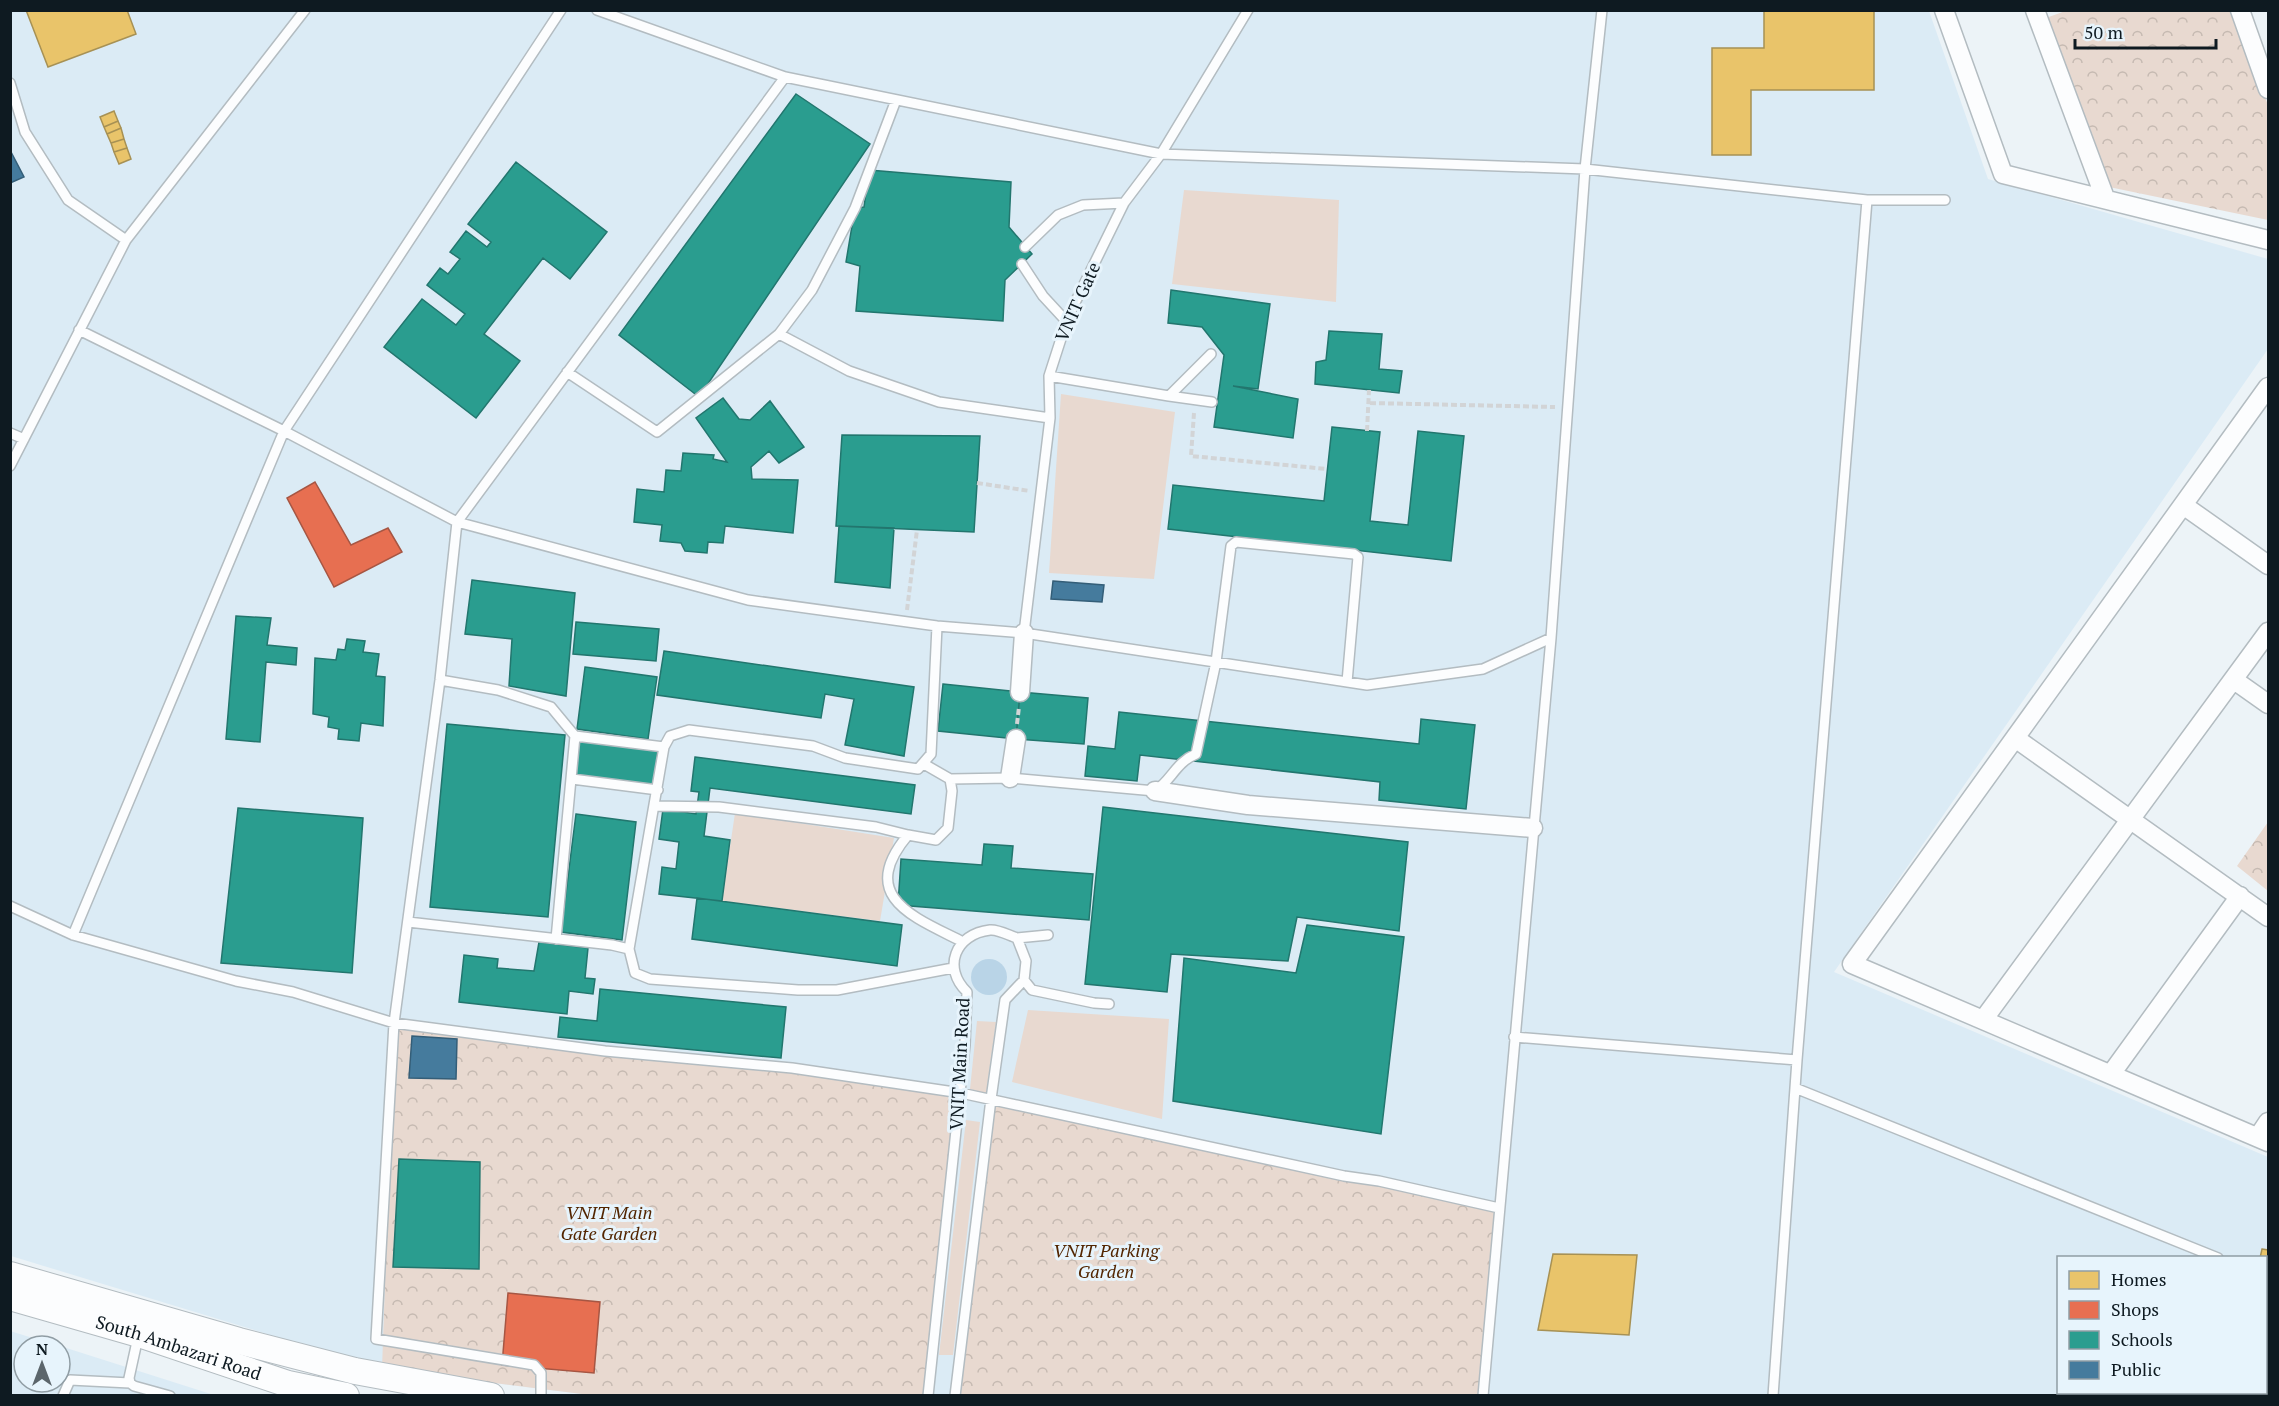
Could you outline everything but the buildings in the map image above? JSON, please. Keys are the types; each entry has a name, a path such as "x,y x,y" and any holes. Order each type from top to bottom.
{"main road":[{"path":"10,1275 239,1341 355,1371 491,1395"},
{"name":"South Ambazari Road","path":"10,1297 139,1334 286,1388 346,1395"}],"street":[{"path":"1944,10 2003,174 2268,240"},
{"path":"2240,10 2268,89"},
{"path":"2040,12 2105,198"},
{"path":"2268,387 1852,964 2263,1140 2268,1122"},
{"path":"2183,505 2268,565"},
{"path":"1983,1020 2268,632"},
{"path":"1020,692 1024,633"},
{"path":"2234,680 2268,704"},
{"path":"1010,778 1016,738"},
{"path":"2015,738 2268,917"},
{"path":"1155,791 1248,805 1533,828"},
{"path":"2111,1074 2240,896"}],"lane":[{"path":"10,466 126,240 305,10"},
{"path":"73,935 284,430 561,10"},
{"path":"597,10 785,77 1161,154 1585,170 1867,200 1945,200"},
{"name":"VNIT Gate","path":"1024,633 1050,418 1049,376 1067,322 1124,203 1161,154 1248,10"},
{"path":"1483,1395 1551,638 1585,170 1602,10"},
{"path":"541,1395 541,1373 534,1365 376,1339 394,1023 440,680 457,522 785,77"},
{"path":"10,83 25,132 68,200 126,240"},
{"path":"567,372 657,432 778,334 812,290 855,208 896,100"},
{"path":"1773,1395 1797,1060 1867,200"},
{"path":"1026,247 1058,215 1083,205 1124,203"},
{"path":"1022,264 1043,296 1067,322"},
{"path":"79,330 284,430 457,522 748,600 937,626 1024,633 1367,685 1483,669 1551,638"},
{"path":"778,334 849,371 939,402 1050,418"},
{"path":"1169,396 1211,354"},
{"path":"1049,376 1212,402"},
{"path":"10,433 24,439"},
{"path":"924,764 950,779 1010,778 1155,791 1163,786 1184,759 1196,754 1216,662 1231,546 1236,542 1354,554 1358,557 1347,682"},
{"path":"937,626 931,754 918,769 845,758 813,746 689,730 670,736 664,747 629,949 635,973 650,980 798,990 837,990 953,968 958,948 963,942 967,938 991,929 1017,938 1048,935"},
{"path":"440,680 498,690 551,707 575,736 664,747"},
{"path":"556,939 575,736"},
{"path":"572,779 658,790"},
{"path":"654,806 718,807 876,828 936,840 948,828 952,791 950,779"},
{"path":"908,835 891,856 887,881 898,904 913,916 963,942"},
{"path":"10,906 73,935 236,981 293,992 394,1023 605,1051 792,1068 961,1093 1499,1208"},
{"path":"408,922 612,945 629,949"},
{"path":"1017,938 1026,961 1024,980 1032,990 1109,1004"},
{"name":"VNIT Main Road","path":"928,1395 961,1093 967,992 960,985 953,968"},
{"name":"VNIT Main Road","path":"955,1395 990,1099 1005,999 1024,980"},
{"path":"1514,1037 1797,1060"},
{"path":"1795,1088 2215,1256"},
{"path":"130,1383 129,1378 139,1334"},
{"path":"63,1395 70,1380 130,1383 170,1395"}],"path":[{"path":"1366,431 1370,403 1369,390"},
{"path":"1195,400 1191,456 1327,469"},
{"path":"1370,403 1567,407"},
{"path":"977,483 1041,493"},
{"path":"905,621 917,530"},
{"path":"1016,738 1020,692"}],"shaded area":[{"path":"10,11 1929,11 1988,179 2268,259 2268,349 1834,972 2268,1157 2268,1395 598,1396 382,1369 11,1256"},
{"path":"10,1331 20,1334 12,1334 12,1394 72,1394 72,1350 214,1395 11,1395"}],"green space":[{"path":"2068,10 2232,11 2268,105 2268,220 2109,187 2046,18"},
{"path":"1184,190 1339,200 1336,302 1172,284"},
{"path":"1061,394 1175,412 1154,579 1049,573"},
{"path":"735,813 894,838 880,921 722,901"},
{"path":"2268,822 2268,891 2237,866"},
{"path":"1028,1010 1169,1019 1162,1119 1012,1082"},
{"path":"977,1021 996,1022 986,1094 970,1089"},
{"name":"VNIT Main Gate Garden","path":"394,1023 704,1059 961,1093 928,1395 598,1396 382,1369"},
{"name":"VNIT Parking Garden","path":"991,1099 1499,1208 1482,1395 955,1396"},
{"path":"966,1120 980,1122 953,1355 939,1355"}],"water":[{"path":"989,959 1001,965 1007,977 1001,989 989,995 977,989 971,977 977,965"}]}
